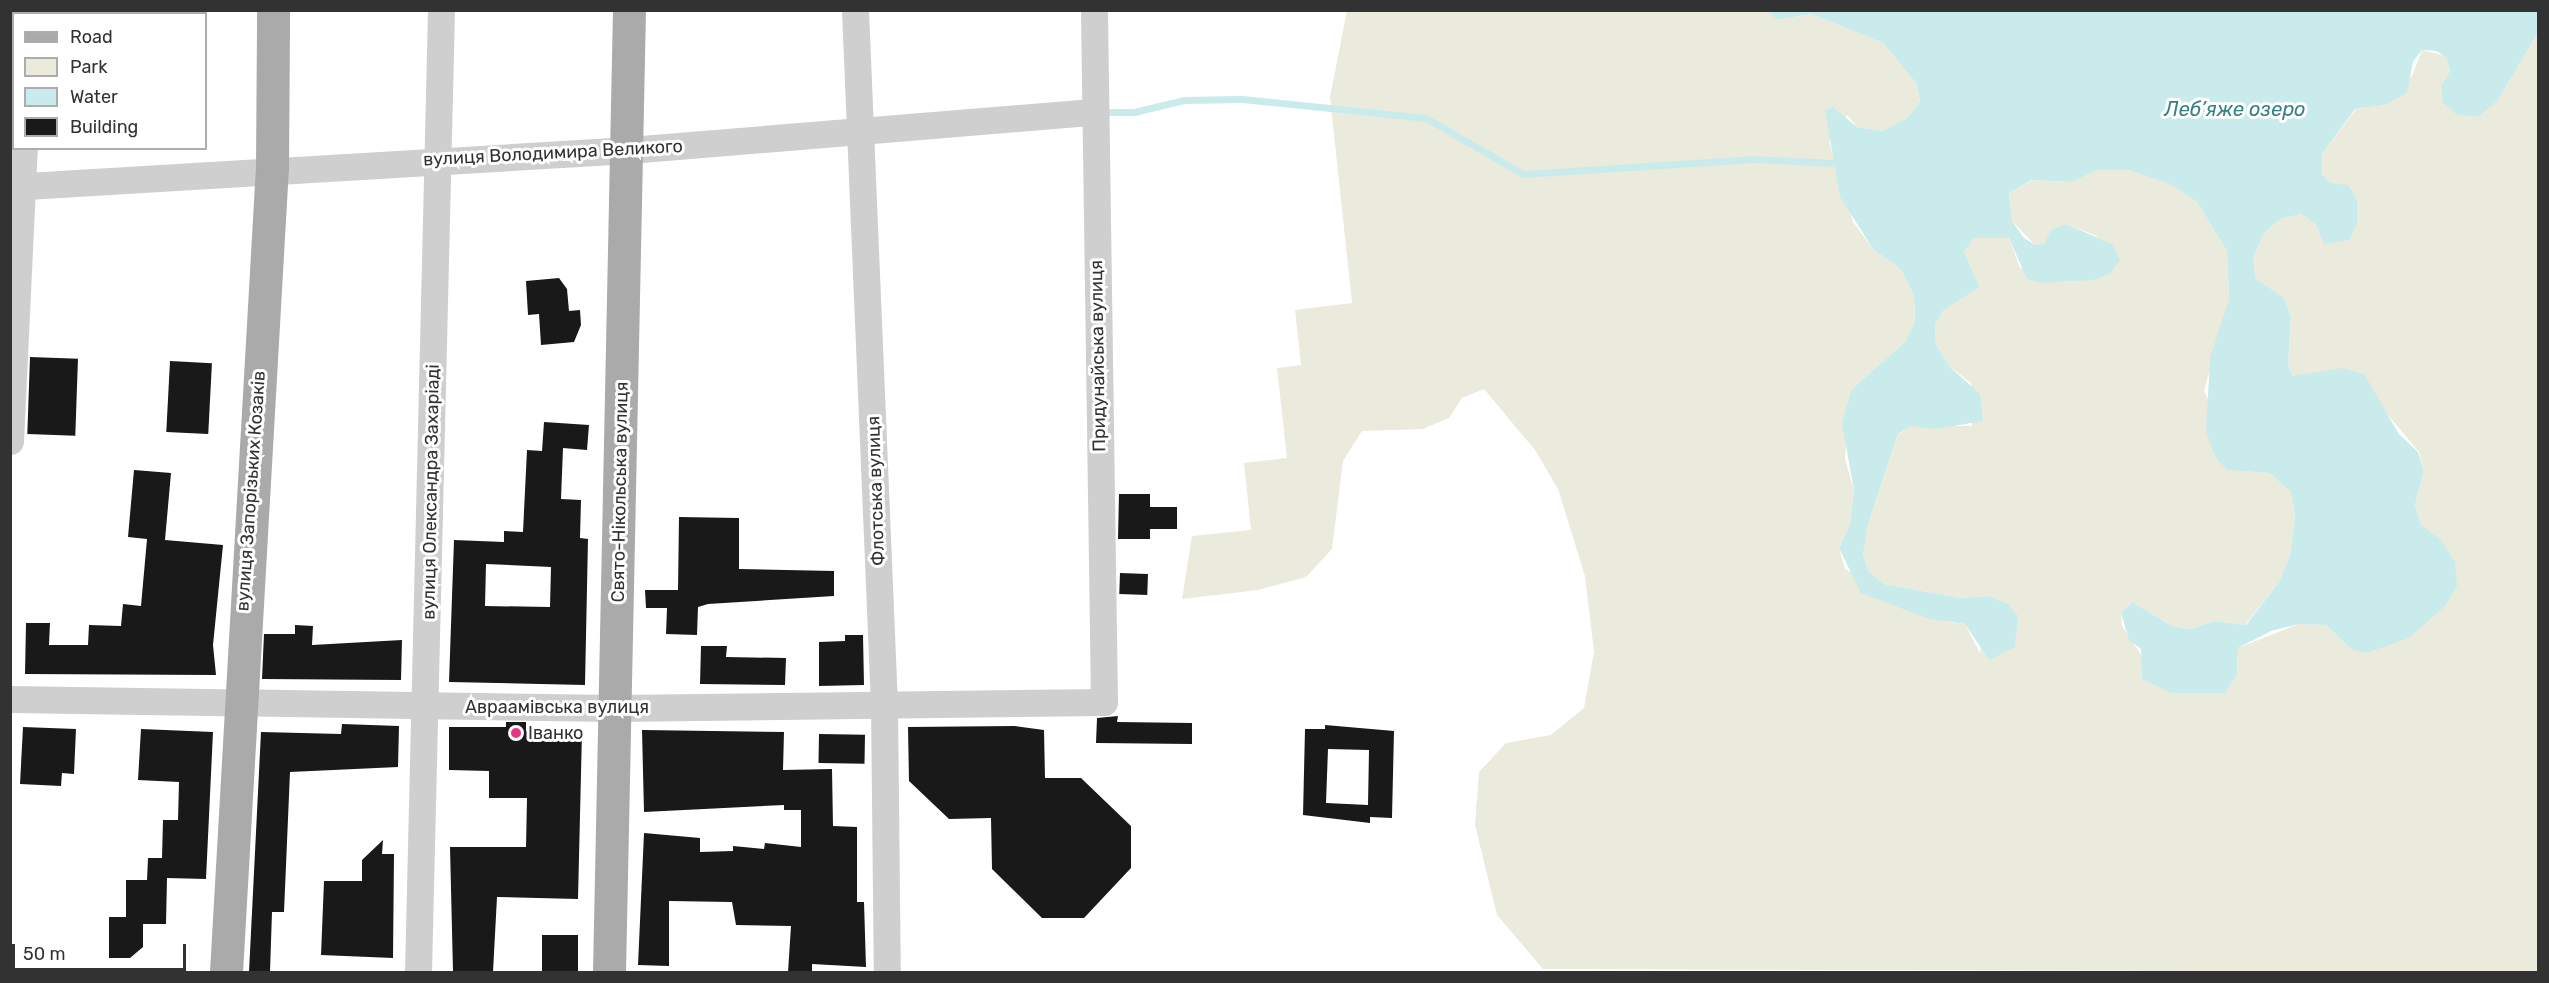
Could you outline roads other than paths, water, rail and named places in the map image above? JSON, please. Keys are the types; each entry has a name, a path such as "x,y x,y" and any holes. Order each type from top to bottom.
{"main road":[{"name":"вулиця Запорізьких Козаків","path":"226,972 238,702 284,168 273,10"},
{"name":"Свято-Нікольська вулиця","path":"609,972 629,150 629,10"}],"street":[{"name":"вулиця Олександра Захаріаді","path":"418,972 427,705 441,10"},
{"name":"Флотська вулиця","path":"855,10 863,133 884,704 887,972"},
{"name":"Придунайська вулиця","path":"1094,10 1104,702"},
{"name":"вулиця Володимира Великого","path":"17,187 284,168 629,150 863,133 1095,112"},
{"path":"10,441 17,187 24,150"},
{"name":"Авраамівська вулиця","path":"10,699 614,708 1104,702"}],"water":[{"name":"Леб’яже озеро","path":"1768,11 2538,11 2538,33 2498,100 2478,117 2456,114 2443,103 2441,86 2450,71 2446,57 2436,51 2422,50 2413,62 2407,93 2385,105 2355,109 2322,154 2322,174 2331,183 2348,185 2357,200 2357,224 2349,240 2324,244 2316,224 2301,214 2281,219 2265,232 2253,257 2255,278 2284,298 2291,317 2288,366 2293,376 2342,368 2364,374 2399,434 2418,452 2424,470 2415,505 2421,525 2442,541 2455,562 2457,586 2445,606 2409,638 2366,653 2352,650 2326,625 2299,624 2271,631 2238,648 2237,674 2225,693 2171,693 2142,679 2141,649 2129,640 2121,613 2132,602 2172,626 2190,629 2216,621 2246,625 2279,582 2290,555 2295,517 2291,492 2269,473 2227,470 2215,457 2206,431 2210,358 2229,299 2227,251 2197,202 2170,184 2128,170 2098,170 2072,182 2032,180 2009,193 2012,221 2024,238 2035,245 2045,243 2051,229 2066,224 2112,244 2120,260 2111,273 2094,280 2044,283 2027,279 2009,238 1974,238 1964,252 1980,287 1943,311 1935,325 1936,344 1949,366 1980,394 1983,421 1936,429 1911,426 1898,434 1868,525 1863,555 1869,572 1884,584 1960,598 1987,596 2008,604 2018,616 2015,647 1989,660 1965,624 1929,619 1861,593 1839,548 1850,524 1854,490 1842,424 1851,390 1906,341 1915,321 1914,296 1901,270 1873,249 1840,197 1825,110 1833,107 1857,127 1882,131 1907,118 1920,102 1916,83 1883,43 1811,14 1777,20"}],"waterway":[{"path":"1100,112 1134,112 1184,100 1242,99 1426,118 1523,174 1752,159 1835,163"}],"place":[{"name":"Іванко","path":"516,733"}]}
